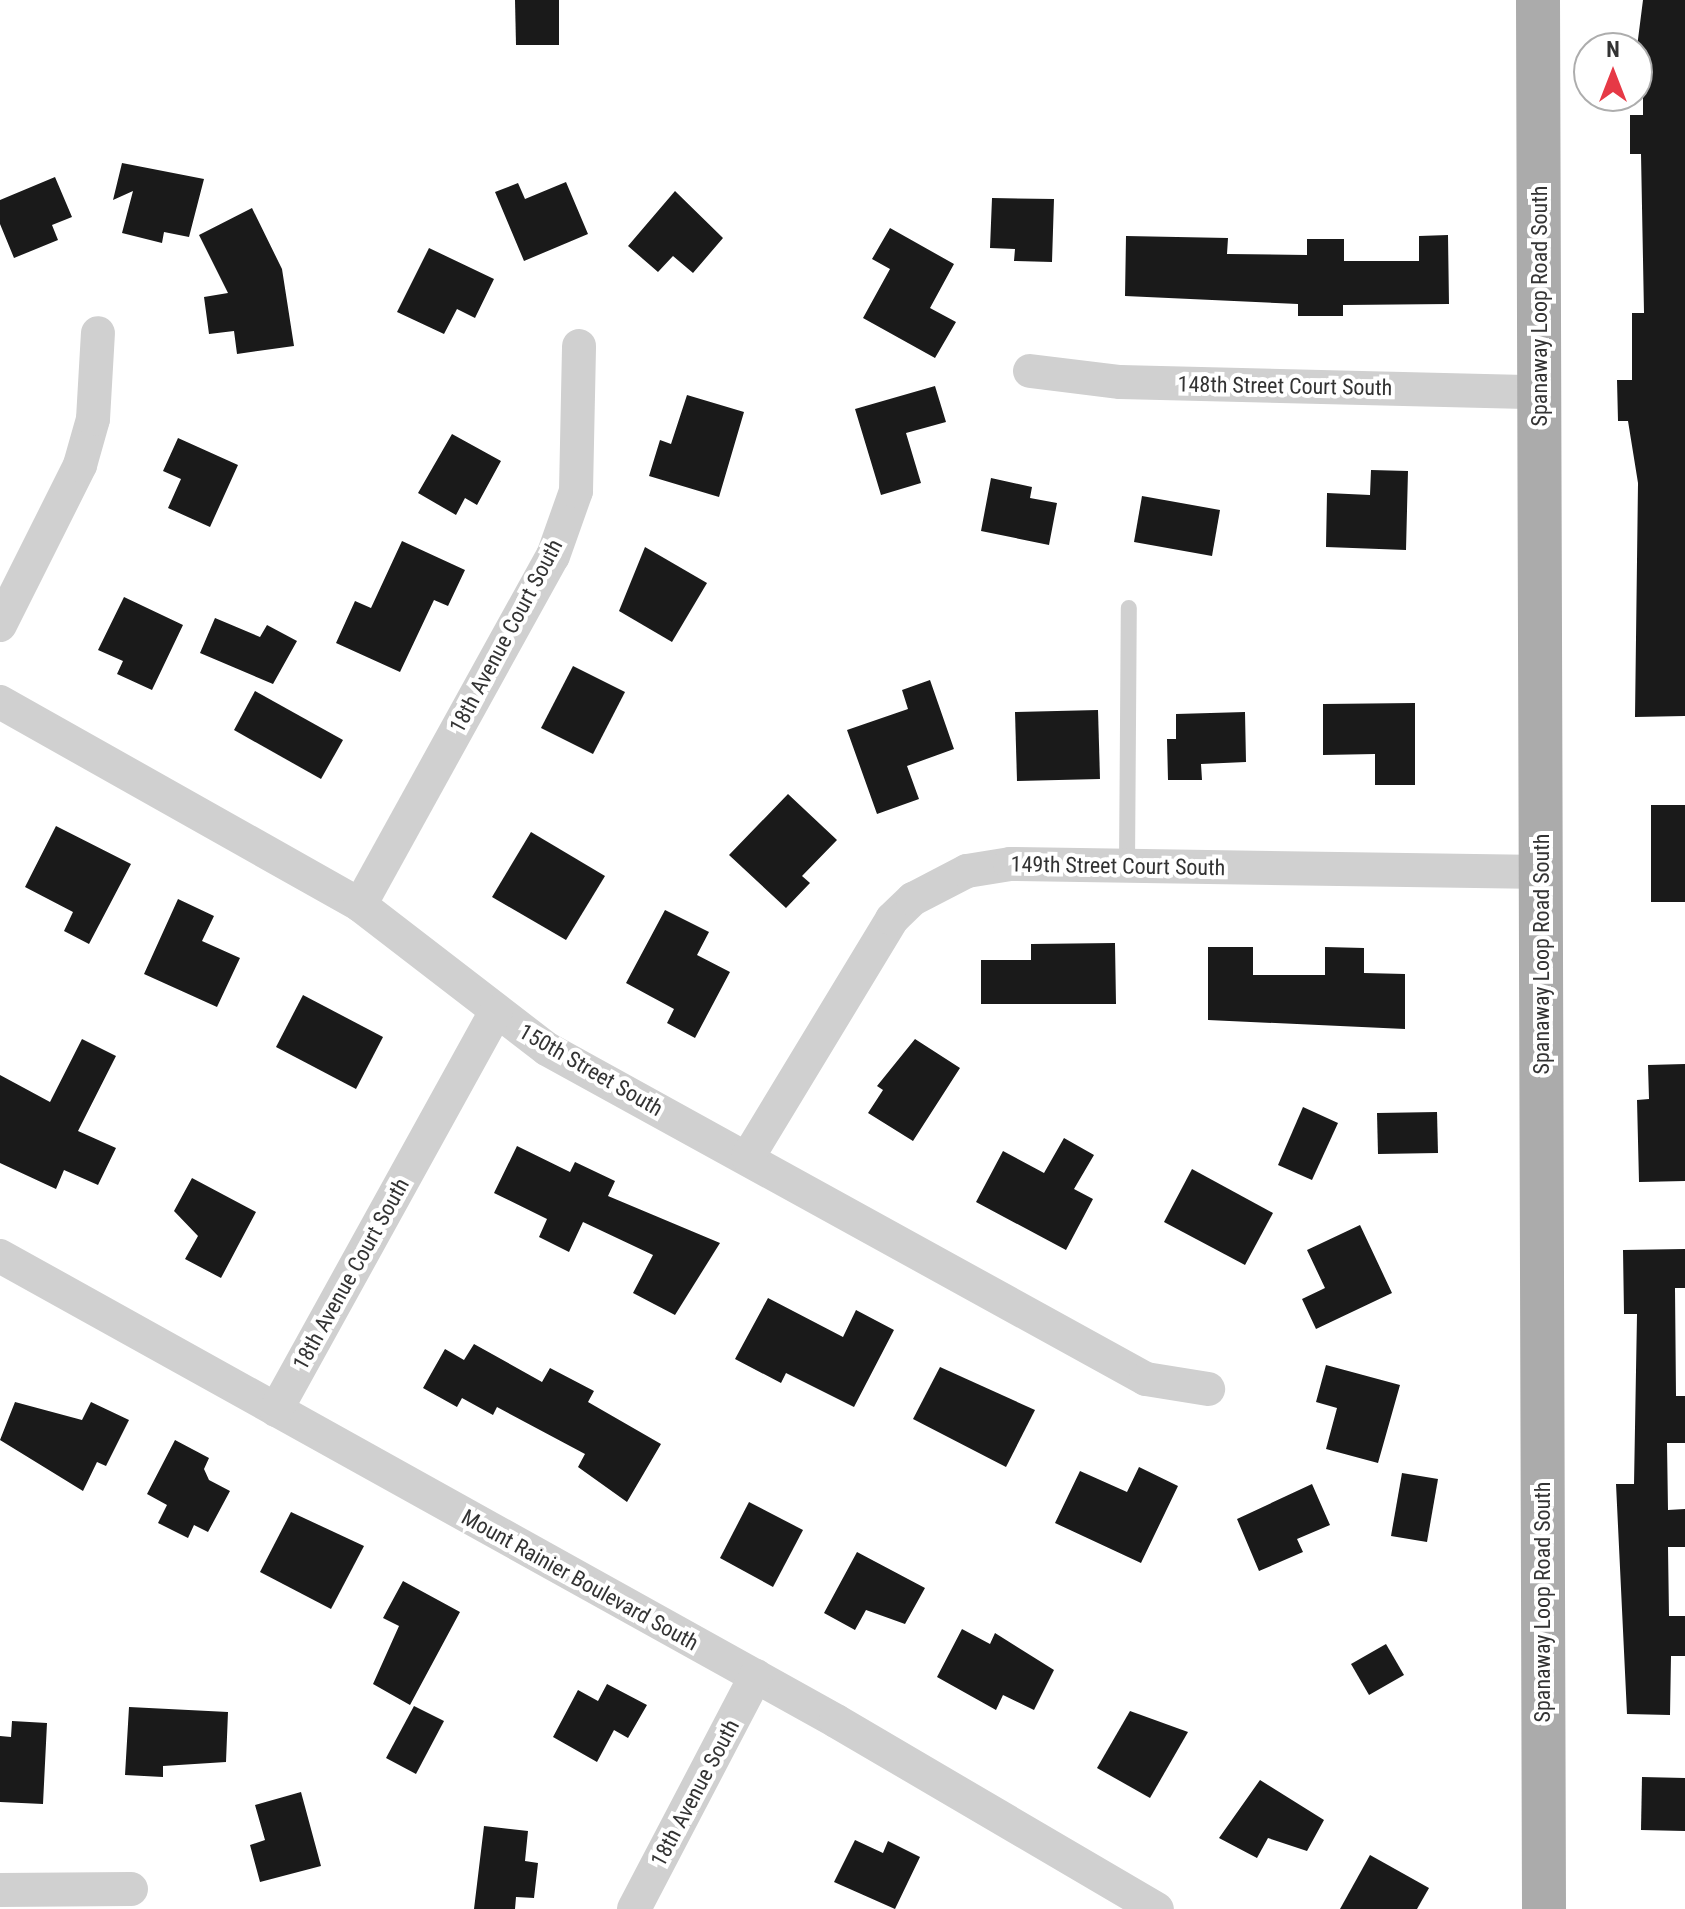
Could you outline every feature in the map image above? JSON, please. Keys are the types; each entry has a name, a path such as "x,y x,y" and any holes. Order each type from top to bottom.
{"main road":[{"name":"Spanaway Loop Road South","path":"1538,0 1544,1909"}],"street":[{"path":"0,625 80,465 93,419 98,333"},
{"name":"18th Avenue Court South","path":"360,905 553,556 576,491 579,346"},
{"name":"148th Street Court South","path":"1030,371 1120,382 1541,392"},
{"name":"150th Street South","path":"0,702 360,905 547,1049 1146,1379 1208,1389"},
{"name":"149th Street Court South","path":"748,1157 858,969 913,899 989,866 1542,872"},
{"name":"18th Avenue Court South","path":"276,1410 496,1012"},
{"name":"Mount Rainier Boulevard South","path":"1,1259 756,1676 1157,1909"},
{"name":"18th Avenue South","path":"634,1909 756,1676"},
{"path":"0,1890 131,1889"}],"lane":[{"path":"1127,866 1129,608"}],"building":[{"path":"515,0 559,0 559,45 516,45"},
{"path":"1643,0 1685,0 1685,716 1635,717 1638,483 1628,421 1618,421 1617,380 1632,380 1632,313 1644,313 1641,154 1630,154 1630,115 1653,112 1653,32 1639,32"},
{"path":"122,163 204,179 189,237 164,232 162,243 122,233 133,191 113,200"},
{"path":"55,177 72,217 52,225 58,240 14,258 0,224 0,200"},
{"path":"566,182 588,234 524,261 495,192 518,183 525,199"},
{"path":"675,191 723,238 693,273 673,256 658,272 628,246"},
{"path":"992,198 1054,199 1052,262 1014,261 1015,249 990,248"},
{"path":"252,208 282,269 294,346 237,354 234,331 209,334 204,297 228,293 199,235"},
{"path":"890,228 954,264 930,308 956,322 935,358 863,318 890,269 872,259"},
{"path":"1448,235 1449,304 1343,305 1343,316 1298,316 1298,304 1125,296 1126,236 1228,238 1227,254 1307,255 1307,239 1344,239 1344,261 1419,261 1419,236"},
{"path":"429,248 494,279 475,318 457,309 444,334 397,312"},
{"path":"935,386 946,422 906,433 921,483 881,495 855,409"},
{"path":"687,395 744,412 719,497 649,476 660,440 671,444"},
{"path":"452,434 501,461 477,505 465,498 456,515 418,493"},
{"path":"178,438 238,465 210,527 168,508 181,479 163,471"},
{"path":"1371,470 1408,471 1406,550 1326,547 1327,493 1370,495"},
{"path":"991,478 1032,487 1030,498 1057,503 1049,545 981,531"},
{"path":"1142,496 1220,510 1212,556 1134,542"},
{"path":"402,541 465,570 448,606 434,600 400,672 336,643 355,601 371,608"},
{"path":"645,547 707,583 672,642 619,611"},
{"path":"124,597 183,625 152,690 117,674 123,661 98,650"},
{"path":"215,618 260,637 267,625 297,641 273,684 200,653"},
{"path":"573,666 625,692 593,754 541,728"},
{"path":"930,680 954,749 907,766 919,799 877,814 847,730 908,709 902,690"},
{"path":"255,691 343,740 321,779 234,730"},
{"path":"1415,703 1415,785 1375,785 1375,754 1323,755 1323,704"},
{"path":"1098,710 1100,779 1017,781 1015,712"},
{"path":"1245,712 1246,762 1201,764 1202,780 1168,780 1167,739 1176,739 1176,714"},
{"path":"788,794 837,840 802,876 810,883 786,908 729,855"},
{"path":"1651,805 1685,805 1685,902 1651,902"},
{"path":"56,826 131,864 89,944 64,931 73,912 25,887"},
{"path":"531,832 605,876 566,940 492,897"},
{"path":"178,899 214,916 202,941 240,958 217,1007 144,974"},
{"path":"665,910 709,932 697,955 730,972 695,1038 667,1023 674,1009 626,983"},
{"path":"1115,943 1116,1004 981,1004 981,960 1031,960 1031,944"},
{"path":"1208,947 1253,947 1253,975 1325,975 1325,947 1364,948 1364,973 1405,974 1405,1029 1208,1020"},
{"path":"303,995 383,1037 356,1089 276,1047"},
{"path":"82,1039 116,1056 78,1131 116,1148 98,1185 64,1170 56,1189 0,1163 0,1075 50,1102"},
{"path":"915,1039 960,1068 913,1141 868,1113 883,1090 877,1086"},
{"path":"1685,1064 1685,1181 1639,1182 1637,1100 1649,1099 1648,1065"},
{"path":"1303,1107 1338,1123 1312,1180 1278,1165"},
{"path":"1437,1112 1438,1153 1378,1154 1377,1113"},
{"path":"1064,1138 1094,1155 1074,1189 1093,1199 1066,1250 976,1202 1003,1151 1044,1173"},
{"path":"517,1146 570,1172 575,1162 615,1181 608,1196 720,1243 675,1315 633,1293 653,1255 583,1222 569,1252 539,1237 547,1219 494,1193"},
{"path":"1192,1169 1273,1213 1245,1265 1164,1222"},
{"path":"192,1178 256,1212 221,1278 185,1259 198,1236 174,1211"},
{"path":"1360,1225 1392,1293 1316,1329 1302,1299 1325,1288 1307,1250"},
{"path":"1685,1249 1685,1288 1675,1288 1676,1396 1685,1396 1685,1443 1667,1443 1668,1510 1685,1509 1685,1547 1668,1547 1669,1616 1685,1616 1685,1656 1671,1656 1670,1715 1627,1714 1616,1484 1634,1484 1637,1314 1624,1314 1623,1250"},
{"path":"768,1298 843,1337 856,1310 894,1330 854,1407 786,1373 781,1383 735,1359"},
{"path":"474,1344 542,1382 550,1368 594,1391 588,1402 661,1444 627,1502 578,1467 585,1454 497,1407 493,1415 462,1398 457,1407 423,1388 445,1349 464,1360"},
{"path":"1326,1365 1400,1385 1378,1463 1326,1449 1337,1408 1316,1402"},
{"path":"940,1367 1035,1410 1006,1467 913,1419"},
{"path":"15,1402 82,1420 91,1402 129,1420 106,1466 97,1462 83,1491 0,1440"},
{"path":"175,1440 209,1458 204,1469 209,1480 230,1491 208,1532 194,1525 188,1538 158,1523 167,1505 147,1494"},
{"path":"1139,1467 1178,1486 1141,1563 1055,1523 1080,1471 1127,1492"},
{"path":"1402,1473 1438,1479 1427,1542 1391,1536"},
{"path":"1312,1484 1330,1525 1297,1539 1303,1552 1259,1571 1237,1519"},
{"path":"749,1502 803,1530 773,1587 720,1558"},
{"path":"291,1512 364,1546 331,1609 260,1572"},
{"path":"857,1552 925,1588 905,1624 866,1610 855,1630 824,1613"},
{"path":"403,1581 460,1612 410,1705 373,1684 399,1626 383,1618"},
{"path":"962,1629 990,1644 995,1633 1054,1670 1034,1710 1003,1695 996,1710 937,1677"},
{"path":"1386,1644 1404,1675 1369,1695 1351,1664"},
{"path":"607,1684 647,1705 628,1738 614,1730 597,1762 553,1737 578,1690 598,1701"},
{"path":"414,1706 444,1721 416,1774 386,1758"},
{"path":"129,1707 228,1712 226,1762 163,1766 163,1777 125,1775"},
{"path":"1130,1711 1188,1732 1150,1798 1097,1768"},
{"path":"12,1721 47,1723 43,1804 0,1802 0,1736 11,1737"},
{"path":"1642,1777 1685,1778 1685,1831 1641,1830"},
{"path":"1260,1780 1324,1820 1307,1851 1268,1838 1257,1858 1219,1838"},
{"path":"301,1792 321,1866 260,1882 250,1845 265,1840 255,1805"},
{"path":"484,1826 528,1831 525,1861 538,1863 534,1898 516,1897 515,1909 474,1909"},
{"path":"855,1840 883,1853 888,1841 920,1857 895,1909 834,1882"},
{"path":"1370,1855 1429,1888 1417,1909 1340,1909"}]}
